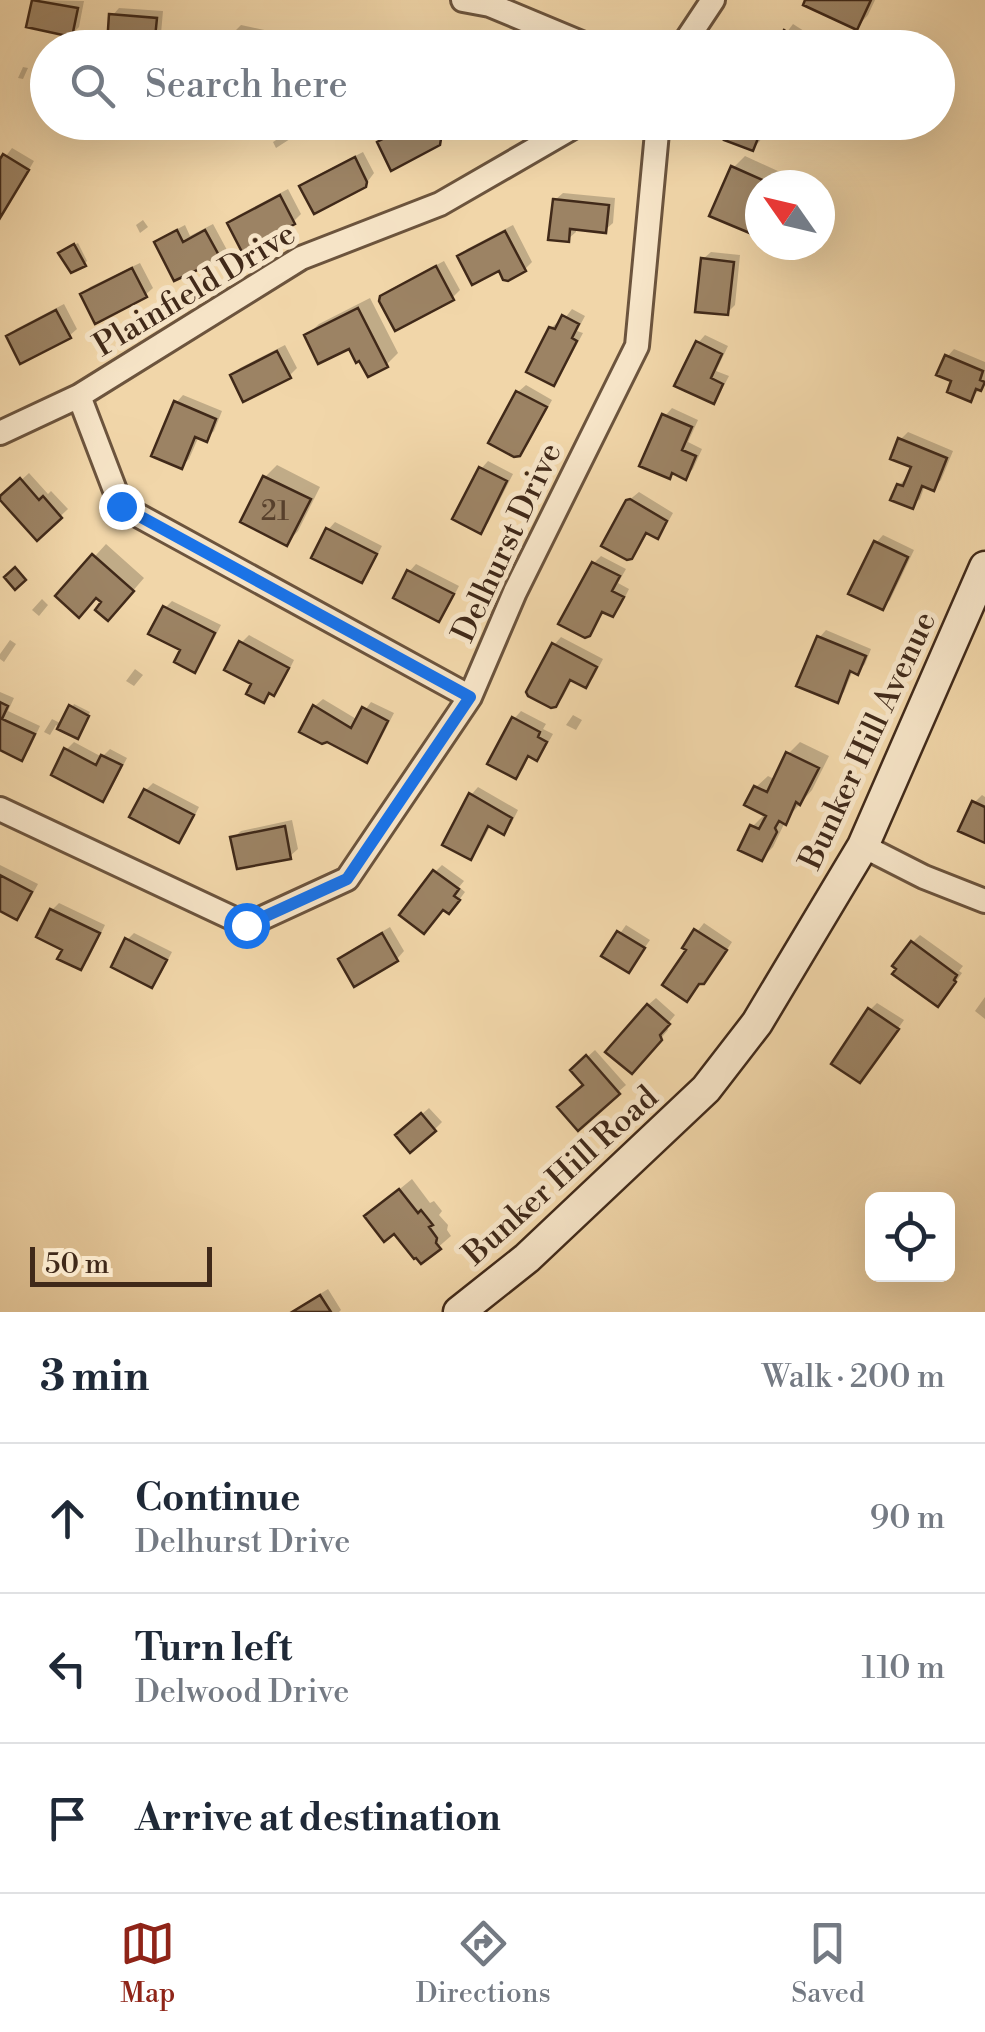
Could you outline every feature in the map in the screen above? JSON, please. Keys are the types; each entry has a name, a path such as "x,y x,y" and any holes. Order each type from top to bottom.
{"main road":[{"name":"Bunker Hill Avenue","path":"706,1088 758,1023 863,846 985,567"},
{"name":"Bunker Hill Road","path":"459,1312 526,1258 706,1088"}],"street":[{"path":"463,0 490,5 550,30"},
{"path":"693,30 712,0"},
{"name":"Plainfield Drive","path":"0,433 79,396 300,258 440,204 551,140"},
{"name":"Delhurst Drive","path":"0,810 246,925 347,879 470,697 515,592 637,346 656,140"},
{"path":"79,396 121,506 470,697"},
{"path":"863,846 924,877 985,901"}],"building":[{"path":"32,0 78,8 73,30 26,27"},
{"path":"805,0 871,0 857,30 803,5"},
{"path":"109,14 157,18 156,30 108,30"},
{"path":"441,140 440,145 391,171 377,142"},
{"path":"724,140 757,140 753,151"},
{"path":"3,154 29,170 0,218 0,159"},
{"path":"355,157 366,187 314,214 299,186"},
{"path":"731,166 745,172 745,231 709,216"},
{"path":"280,195 295,224 242,252 227,223"},
{"path":"553,199 609,205 606,233 570,229 569,242 548,240"},
{"path":"177,230 183,242 205,230 221,259 174,281 154,242"},
{"path":"505,231 526,271 508,281 503,280 499,271 472,285 457,256"},
{"path":"74,244 86,266 71,273 58,253"},
{"path":"701,258 734,262 728,315 695,312"},
{"path":"436,266 454,300 395,331 380,296"},
{"path":"132,268 147,297 95,324 80,294"},
{"path":"358,308 388,367 368,377 349,349 318,364 304,335"},
{"path":"56,310 71,338 20,364 6,336"},
{"path":"562,315 579,324 572,338 577,341 554,386 526,372 549,327 555,329"},
{"path":"696,341 722,354 711,378 723,384 714,404 674,386"},
{"path":"277,351 291,378 243,402 230,375"},
{"path":"945,355 983,371 980,380 985,382 981,391 976,389 971,402 947,392 951,381 936,375"},
{"path":"516,391 547,407 520,456 514,457 488,443"},
{"path":"174,401 216,419 207,442 195,437 182,469 151,456"},
{"path":"662,414 692,427 682,450 696,456 686,480 672,473 670,479 639,466"},
{"path":"898,438 947,458 934,491 922,486 913,509 890,500 897,484 903,486 911,467 890,459"},
{"path":"479,467 507,481 481,534 452,519"},
{"path":"263,476 311,499 287,546 240,522"},
{"path":"20,478 62,518 37,541 0,500"},
{"path":"630,499 667,521 658,539 646,533 632,559 627,560 601,546"},
{"path":"326,528 377,554 362,583 311,558"},
{"path":"874,541 908,557 883,610 848,594"},
{"path":"92,554 134,591 108,621 95,610 101,602 96,598 79,618 55,596"},
{"path":"592,562 620,576 612,591 624,597 613,617 602,612 590,636 585,638 558,624"},
{"path":"15,567 26,580 15,590 4,577"},
{"path":"407,570 454,594 439,622 393,598"},
{"path":"163,606 215,633 195,673 174,662 180,650 148,634"},
{"path":"817,636 866,656 858,675 850,671 838,703 796,686"},
{"path":"239,641 289,668 274,696 269,693 264,703 246,694 251,684 224,670"},
{"path":"552,643 597,667 586,688 570,680 556,707 551,708 526,692"},
{"path":"0,702 8,706 2,719 35,734 22,761 0,750"},
{"path":"69,705 89,716 78,739 57,729"},
{"path":"313,705 351,728 362,707 388,721 367,763 299,732"},
{"path":"512,717 540,732 538,737 547,742 537,761 528,756 516,779 487,764"},
{"path":"64,748 96,765 101,755 122,765 103,802 51,775"},
{"path":"786,752 819,768 786,825 779,821 762,861 738,850 750,825 759,829 766,816 744,805 754,786 767,792"},
{"path":"144,789 194,815 179,843 129,817"},
{"path":"469,793 512,818 504,835 488,826 471,860 442,845"},
{"path":"972,801 985,807 985,843 958,831"},
{"path":"285,826 291,859 237,869 230,837"},
{"path":"433,870 459,889 454,896 460,900 449,914 443,910 424,934 399,915"},
{"path":"0,875 32,892 17,920 0,911"},
{"path":"50,909 100,933 81,970 57,959 62,950 36,937"},
{"path":"694,929 727,950 687,1002 662,985 686,950 682,948"},
{"path":"617,931 645,948 629,973 601,956"},
{"path":"382,933 398,961 354,987 338,959"},
{"path":"125,938 167,960 152,988 111,967"},
{"path":"911,941 957,975 938,1007 892,974 896,969 892,966"},
{"path":"647,1004 670,1024 660,1035 662,1040 632,1074 605,1052"},
{"path":"868,1008 899,1029 860,1083 831,1064"},
{"path":"586,1055 620,1094 578,1131 557,1107 583,1085 570,1070"},
{"path":"421,1113 436,1131 410,1153 395,1135"},
{"path":"399,1189 433,1225 429,1227 441,1249 421,1264 394,1234 384,1242 364,1216"},
{"path":"320,1295 331,1312 292,1312"}],"route":[{"path":"121,506 470,697 347,879 246,925"}]}
